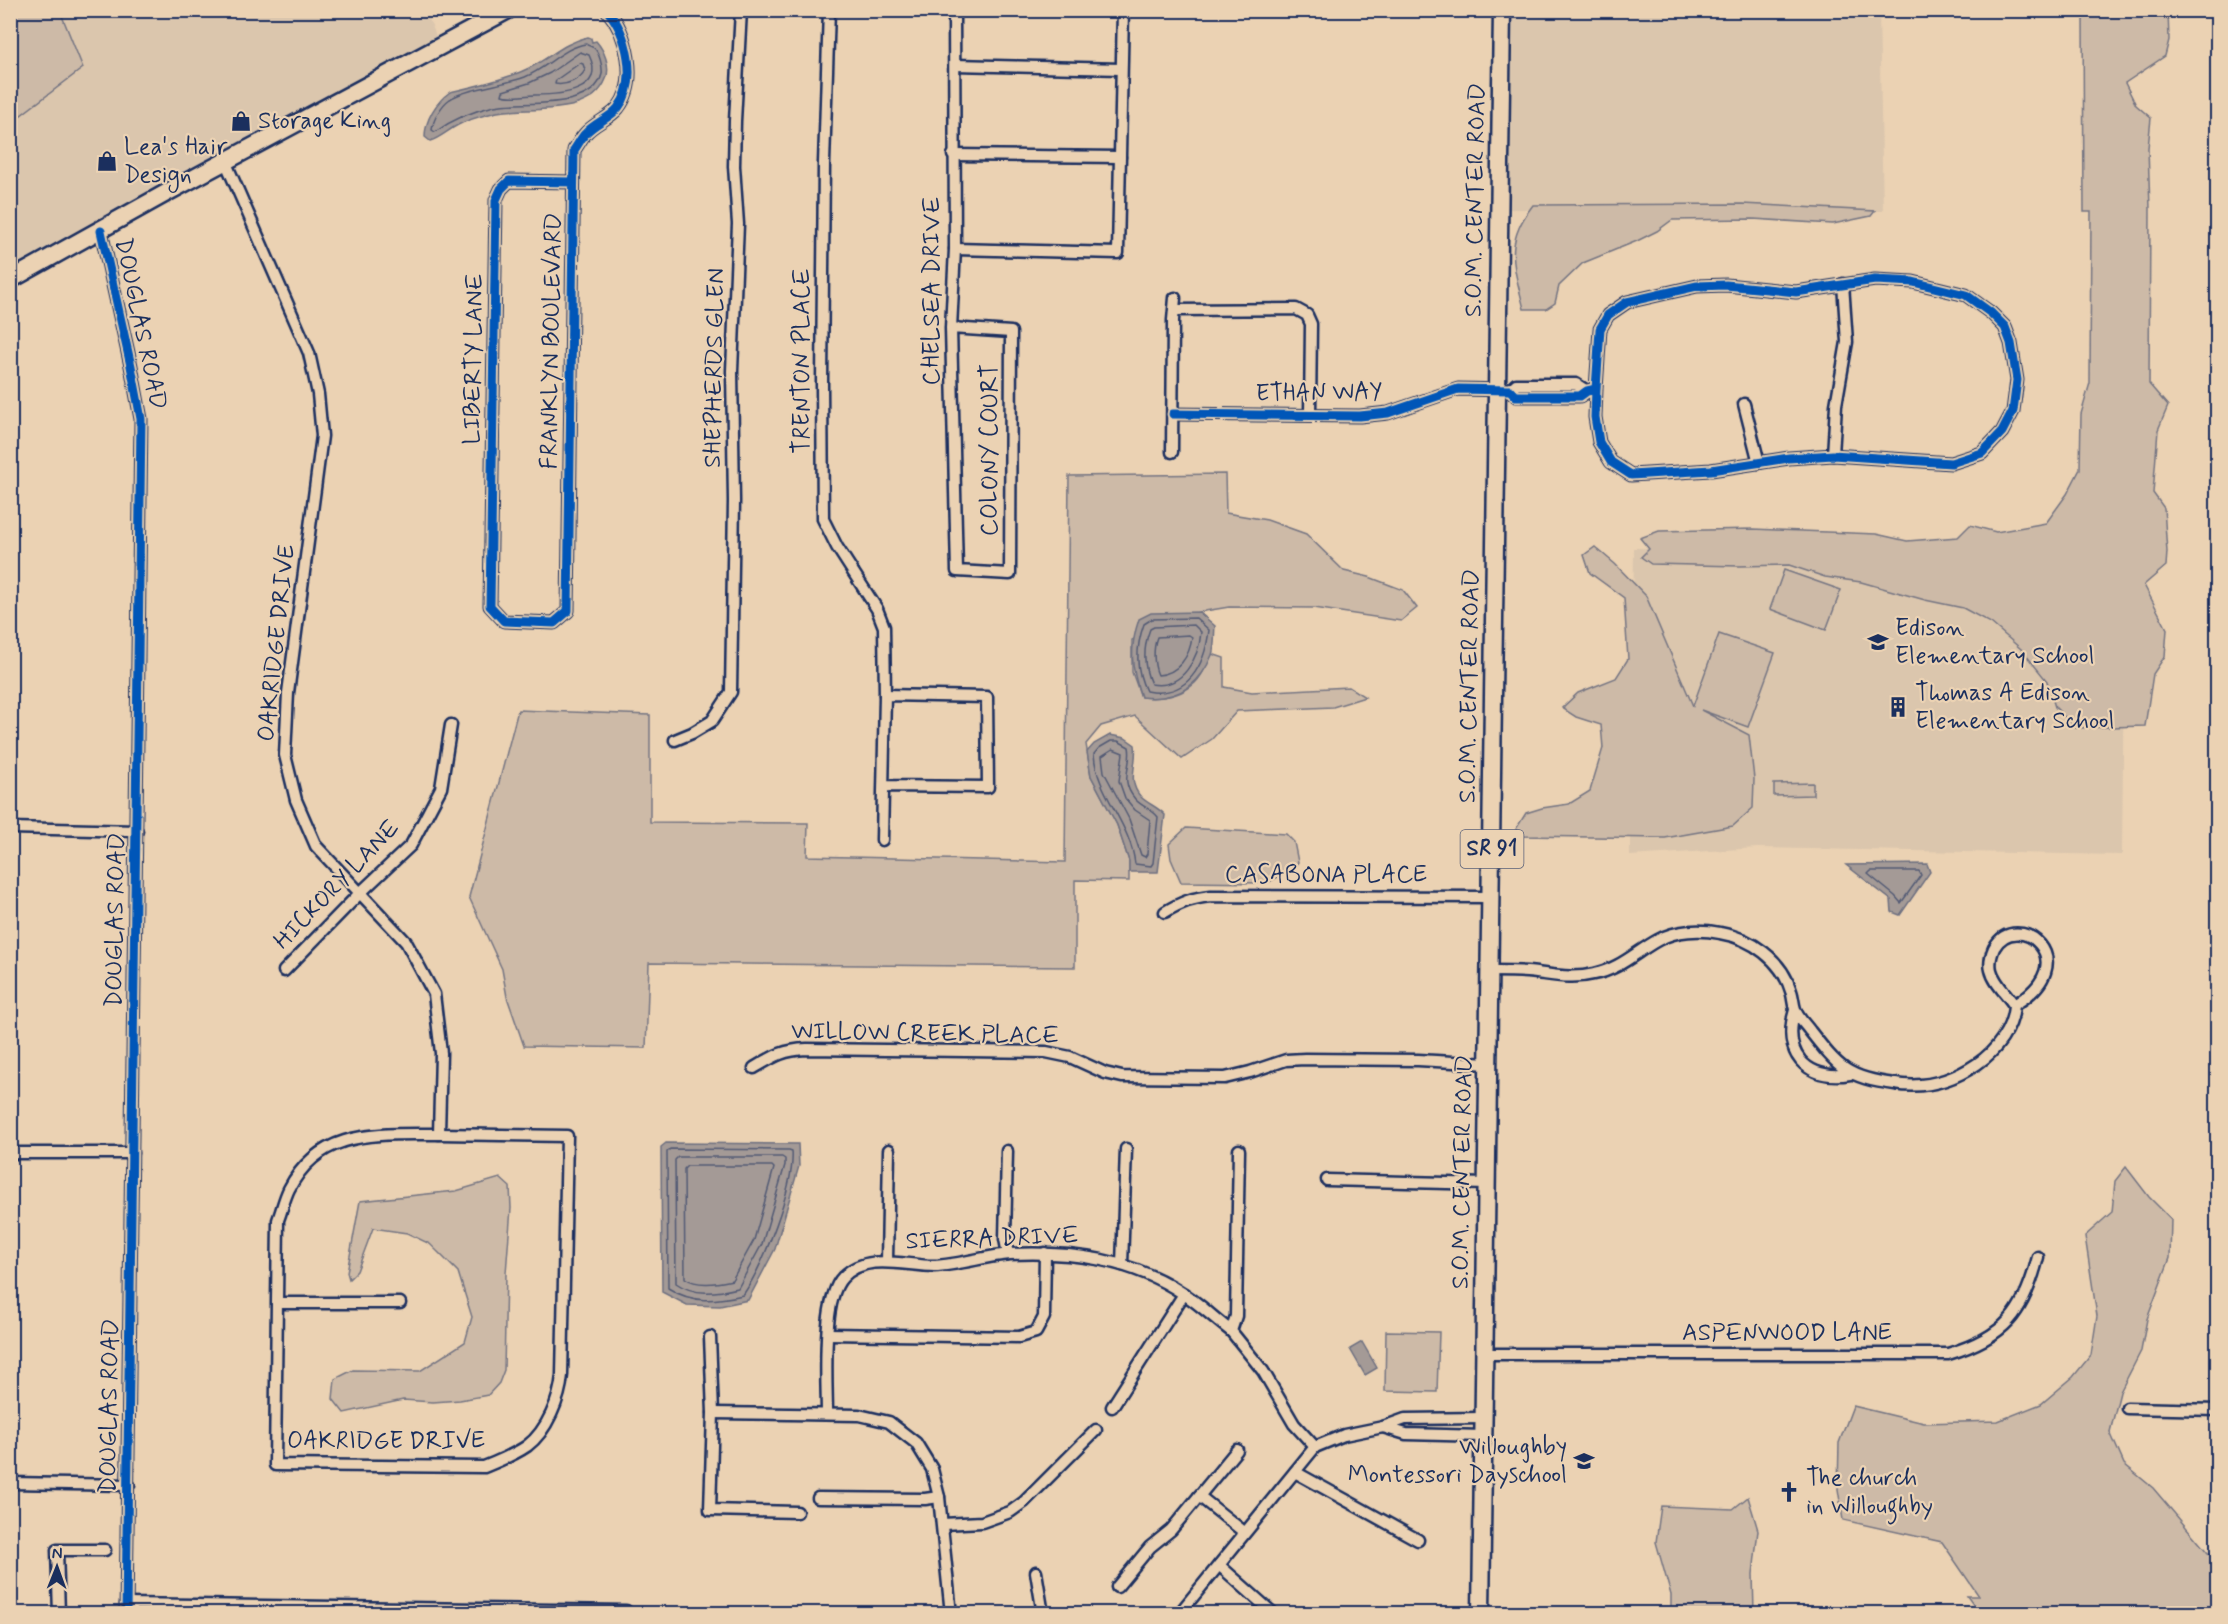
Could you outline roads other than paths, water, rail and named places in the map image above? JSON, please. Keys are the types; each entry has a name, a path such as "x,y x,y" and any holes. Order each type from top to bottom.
{"main road":[{"path":"10,280 168,192 226,163 508,10"},
{"name":"S.O.M. CENTER ROAD","path":"1481,1614 1491,897 1504,389 1502,10"}],"street":[{"name":"FRANKLYN BOULEVARD","path":"490,606 504,621 554,623 568,611 574,150 585,134 618,108 625,96 628,81 625,42 618,23 608,10"},
{"name":"SHEPHERDS GLEN","path":"675,740 712,721 730,694 731,685 734,501 732,371 738,224 735,140 741,10"},
{"name":"TRENTON PLACE","path":"829,10 824,186 823,519 837,547 877,609 884,627 882,840"},
{"name":"CHELSEA DRIVE","path":"954,10 955,249 951,328 957,571"},
{"path":"955,249 1118,253 1123,10"},
{"path":"954,65 1121,69"},
{"path":"953,155 1120,157"},
{"name":"OAKRIDGE DRIVE","path":"226,163 309,352 318,394 322,436 288,693 285,755 296,800 316,846 406,942 434,994 441,1053 439,1134"},
{"name":"LIBERTY LANE","path":"490,606 496,200 501,189 509,181 573,182"},
{"name":"DOUGLAS ROAD","path":"100,231 141,419 126,1609"},
{"path":"1875,280 1913,282 1966,295 1991,313 2005,327 2011,343 2017,380 2013,411 2002,432 1982,453 1951,463 1833,455 1789,458 1711,470 1631,475 1611,462 1599,442 1591,390 1600,329 1608,315 1627,302 1697,286 1726,285 1796,292 1843,284 1875,280"},
{"path":"1833,455 1836,405 1847,342 1843,284"},
{"path":"1172,452 1175,298"},
{"path":"1175,310 1296,309 1307,315 1311,324 1310,415"},
{"name":"COLONY COURT","path":"951,328 1011,332 1011,574 957,571"},
{"name":"ETHAN WAY","path":"1173,414 1360,416 1388,413 1458,388 1504,389 1516,384 1576,384 1591,390"},
{"path":"1744,404 1759,463"},
{"path":"884,786 988,787 987,696 885,694"},
{"name":"HICKORY LANE","path":"284,971 359,894 411,845 441,789 451,725"},
{"path":"10,828 137,831"},
{"name":"CASABONA PLACE","path":"1165,912 1193,898 1211,896 1491,897"},
{"path":"1490,971 1527,972 1565,978 1596,974 1625,963 1660,939 1684,932 1709,931 1741,939 1768,955 1789,984 1795,1010 1821,1046 1851,1074"},
{"path":"1795,1010 1790,1034 1794,1050 1802,1064 1809,1069 1825,1074 1851,1074 1910,1086 1932,1084 1953,1078 1980,1063 2000,1043 2011,1022 2014,1005 2028,995 2044,976 2047,964 2042,945 2031,936 2023,934 2006,936 1999,940 1991,955 1993,976 2014,1005"},
{"name":"WILLOW CREEK PLACE","path":"754,1068 776,1054 789,1050 807,1049 1046,1053 1070,1057 1105,1073 1122,1077 1225,1078 1286,1060 1305,1059 1418,1060 1489,1064"},
{"name":"OAKRIDGE DRIVE","path":"439,1134 567,1136 561,1391 552,1413 529,1444 509,1457 484,1467 275,1465 279,1303 278,1220 289,1190 308,1163 328,1147 349,1138 439,1134"},
{"path":"1122,1265 1126,1149"},
{"path":"886,1262 889,1150"},
{"path":"1231,1331 1236,1316 1239,1150"},
{"path":"1007,1151 1005,1239 1008,1254"},
{"path":"10,1153 132,1153"},
{"path":"1327,1180 1487,1184"},
{"path":"828,1334 1019,1337 1036,1332 1044,1317 1045,1253"},
{"name":"SIERRA DRIVE","path":"827,1414 828,1334 832,1294 843,1277 862,1264 886,1262 935,1266 1008,1254 1082,1255 1122,1265 1152,1276 1184,1294 1231,1331 1263,1371 1294,1424 1315,1447"},
{"name":"ASPENWOOD LANE","path":"1483,1354 1948,1354 1973,1347 1995,1335 2016,1313 2031,1287 2038,1257"},
{"path":"1112,1407 1184,1294"},
{"path":"279,1303 400,1303"},
{"path":"710,1337 712,1413 710,1510 797,1512"},
{"path":"2127,1408 2217,1410"},
{"path":"712,1413 859,1415 889,1422 916,1443 932,1469 939,1497 951,1614"},
{"path":"1179,1614 1315,1447 1344,1435 1383,1427 1405,1419 1483,1418"},
{"path":"1383,1427 1406,1434 1483,1436"},
{"path":"943,1524 982,1522 1010,1512 1024,1503 1096,1430"},
{"path":"1117,1587 1150,1547 1172,1530 1238,1450"},
{"path":"1295,1472 1419,1540"},
{"path":"10,1483 129,1485"},
{"path":"1199,1496 1244,1532"},
{"path":"818,1498 926,1499 939,1497"},
{"path":"59,1614 57,1550 105,1550"},
{"path":"1219,1565 1274,1614"},
{"path":"1036,1572 1043,1614"},
{"path":"126,1609 626,1612"}],"water":[{"path":"588,37 592,42 596,41 602,49 608,69 606,79 598,92 586,100 572,106 493,113 462,123 430,141 425,137 432,112 450,92 519,73 571,43"},
{"path":"1199,612 1215,626 1213,652 1207,666 1193,684 1184,690 1165,697 1141,697 1132,658 1139,619 1151,613"},
{"path":"1110,735 1125,738 1135,745 1134,785 1141,797 1165,815 1158,872 1129,872 1129,861 1117,825 1091,776 1087,752 1094,744"},
{"path":"1927,864 1930,872 1900,915 1892,912 1891,900 1846,865"},
{"path":"666,1143 798,1144 799,1166 775,1249 748,1300 720,1306 687,1305 662,1292 661,1147"},
{"path":"1362,1342 1377,1368 1365,1375 1350,1349"}],"place":[{"name":"Storage King","path":"241,121"},
{"name":"Lea's Hair Design","path":"107,161"},
{"name":"Edison Elementary School","path":"1878,642"},
{"name":"Thomas A Edison Elementary School","path":"1898,707"},
{"name":"Willoughby Montessori Dayschool","path":"1584,1461"},
{"name":"The church in Willoughby","path":"1789,1492"}]}
